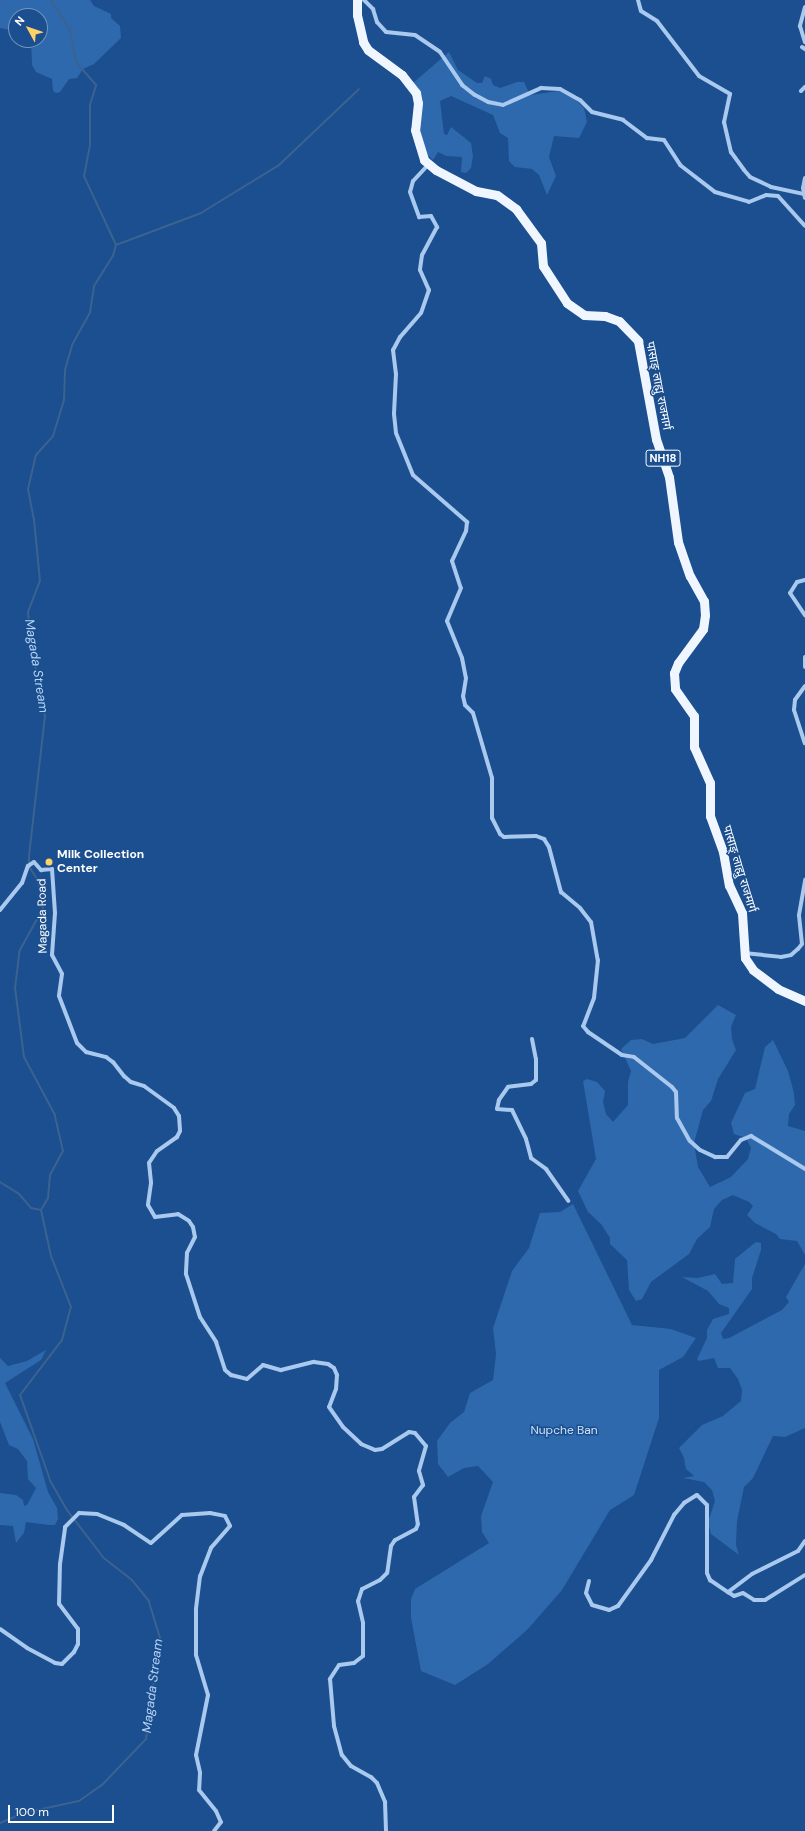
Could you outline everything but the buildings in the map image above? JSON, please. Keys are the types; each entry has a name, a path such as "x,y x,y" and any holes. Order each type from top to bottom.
{"main road":[{"name":"पासाङ् लाह्मु राजमार्ग","path":"357,0 357,15 363,42 368,50 402,75 416,93 418,103 415,130 421,155 429,164 476,191 497,195 516,209 541,243 543,266 567,303 584,315 605,316 619,321 638,341 656,439 669,477 678,542 704,608 703,629 678,663 674,680 675,689 694,716 694,747 710,784 710,816 723,852 729,885 742,913 744,953 748,965 778,989 805,1000"}],"street":[{"path":"364,0 372,9 377,22 386,32 416,35 440,52 462,85 475,96 488,102 503,104 541,88 560,89 580,100 592,112 622,120 647,138 664,140 680,166 715,192 749,202 766,195 778,196 805,226"},
{"path":"638,0 641,11 657,21 699,76 730,94 724,122 731,152 750,177 771,187 804,196 805,178"},
{"path":"805,7 800,26 805,42"},
{"path":"801,91 805,87"},
{"path":"429,164 413,182 410,192 419,217 431,216 437,227 422,255 420,270 428,290 421,313 400,337 393,350 396,374 394,414 396,433 413,475 467,522 466,531 452,561 461,588 447,621 462,658 466,678 463,696 465,705 473,713 492,778 492,818 500,834 504,837 536,836 544,839 550,852 561,892 580,908 591,922 598,960 594,998 583,1026 588,1032 622,1055 634,1057 672,1087 676,1092 677,1118 690,1141 700,1150 715,1157 727,1157 741,1140 751,1136 805,1169"},
{"path":"805,580 798,582 790,594 805,615"},
{"path":"805,657 805,667"},
{"path":"805,686 795,700 794,710 805,743"},
{"name":"Magada Road","path":"0,910 22,882 28,866 34,862 42,870 52,869 55,913 52,955 62,974 59,996 77,1043 86,1052 106,1057 113,1062 131,1082 144,1086 174,1108 179,1116 180,1131 177,1137 157,1151 149,1163 151,1183 148,1205 155,1217 178,1214 189,1221 193,1227 195,1237 187,1253 186,1274 200,1317 216,1342 225,1370 231,1375 247,1379 263,1365 281,1370 314,1362 328,1364 334,1368 337,1375 336,1389 329,1407 354,1437 376,1450 409,1432 415,1433 426,1446 419,1471 423,1485 414,1497 418,1524 416,1529 395,1540 391,1546 387,1573 380,1580 362,1589 358,1601 363,1624 363,1656 354,1663 339,1665 330,1679 334,1726 342,1755 351,1766 372,1777 377,1783 385,1802 386,1831"},
{"path":"744,953 781,957 791,955 798,949 802,941 799,915 805,880"},
{"path":"532,1039 536,1059 536,1080 531,1084 508,1087 499,1100 497,1109 512,1110 526,1139 531,1158 546,1169 568,1201"},
{"path":"590,1581 586,1593 592,1605 609,1610 618,1606 651,1560 674,1515 684,1502 696,1495 707,1505 706,1573 710,1580 734,1596 743,1593 754,1600 766,1600 805,1575"},
{"path":"0,1629 27,1648 55,1663 62,1664 74,1652 78,1644 78,1629 59,1604 60,1564 64,1527 79,1513 97,1514 124,1525 151,1543 182,1515 210,1513 225,1516 230,1526 211,1548 200,1576 196,1610 196,1656 208,1695 196,1755 200,1773 199,1790 216,1812 220,1822 214,1831"},
{"path":"728,1592 752,1574 798,1551 805,1541"}],"green space":[{"path":"0,0 90,0 94,6 111,14 111,18 120,26 121,38 94,64 83,69 77,78 69,79 60,92 56,93 53,91 52,79 36,72 32,65 31,48 48,48 48,8 8,8 8,30 0,28"},
{"path":"449,52 458,70 477,83 482,83 485,76 491,79 493,85 500,88 517,82 524,82 530,95 559,91 575,99 584,108 587,122 579,138 554,136 549,157 556,176 547,195 539,175 532,169 515,167 509,161 508,138 500,133 493,115 451,96 440,101 444,134 447,135 451,127 471,143 473,156 471,168 466,173 461,172 462,157 446,156 438,152 433,160 424,152 413,83"},
{"path":"718,1005 736,1015 731,1027 732,1039 736,1050 718,1079 711,1101 703,1110 694,1143 698,1167 710,1187 731,1177 748,1159 751,1148 746,1138 734,1134 731,1123 745,1093 755,1089 765,1047 773,1040 788,1071 794,1093 795,1105 789,1114 788,1126 805,1131 805,1255 797,1241 780,1239 776,1234 755,1223 747,1215 753,1206 749,1202 733,1195 722,1200 714,1209 710,1227 697,1239 689,1254 651,1282 642,1299 636,1301 629,1290 627,1260 610,1244 610,1238 601,1224 588,1212 578,1191 596,1159 583,1081 587,1079 597,1082 605,1091 603,1102 606,1114 613,1122 628,1105 628,1082 631,1071 621,1049 631,1040 642,1039 653,1044 685,1038"},
{"name":"Nupche Ban","path":"573,1204 632,1325 671,1329 696,1338 683,1357 659,1370 659,1418 634,1495 610,1510 562,1590 527,1630 488,1664 455,1685 421,1671 411,1618 411,1599 415,1589 489,1543 482,1532 481,1516 493,1482 478,1466 464,1468 448,1477 438,1464 437,1441 450,1423 464,1412 470,1393 493,1380 496,1354 493,1328 512,1271 529,1248 540,1213 560,1212"},
{"path":"756,1242 761,1243 761,1250 752,1278 752,1289 721,1333 723,1339 729,1338 782,1310 789,1302 786,1297 805,1264 805,1428 785,1437 773,1436 753,1478 744,1487 737,1521 736,1545 739,1555 711,1534 708,1522 715,1501 712,1490 704,1482 683,1478 694,1476 686,1469 684,1458 679,1448 702,1425 723,1416 741,1401 742,1390 738,1379 730,1368 718,1368 714,1358 699,1361 697,1359 707,1338 707,1330 713,1319 729,1314 729,1308 719,1304 708,1291 682,1277 698,1278 715,1274 722,1284 733,1283 735,1259"},
{"path":"46,1350 41,1360 5,1383 33,1439 48,1492 57,1508 58,1519 55,1525 26,1522 24,1533 16,1543 13,1526 0,1525 0,1493 16,1495 23,1500 24,1506 27,1505 36,1488 28,1479 27,1461 18,1449 9,1445 0,1422 0,1358 8,1366 27,1361"}],"waterway":[{"name":"Magada Stream","path":"0,1823 23,1813 79,1801 102,1785 146,1739 160,1638 149,1601 132,1580 103,1557 67,1510 50,1480 20,1395 62,1340 71,1307 51,1256 41,1210 48,1198 50,1175 63,1151 55,1115 24,1057 15,988 20,950 43,908 38,881 29,866 45,716 32,651 28,612 40,581 34,520 28,489 36,455 53,436 64,399 65,370 72,345 90,312 94,286 113,256 116,245 84,176 90,144 90,105 96,85 76,62 70,30 51,0"},
{"path":"116,245 201,213 279,165 359,89"},
{"name":"Magada Stream","path":"0,1182 19,1194 31,1208 41,1210"}],"place":[{"name":"Milk Collection Center","path":"49,862"}]}
